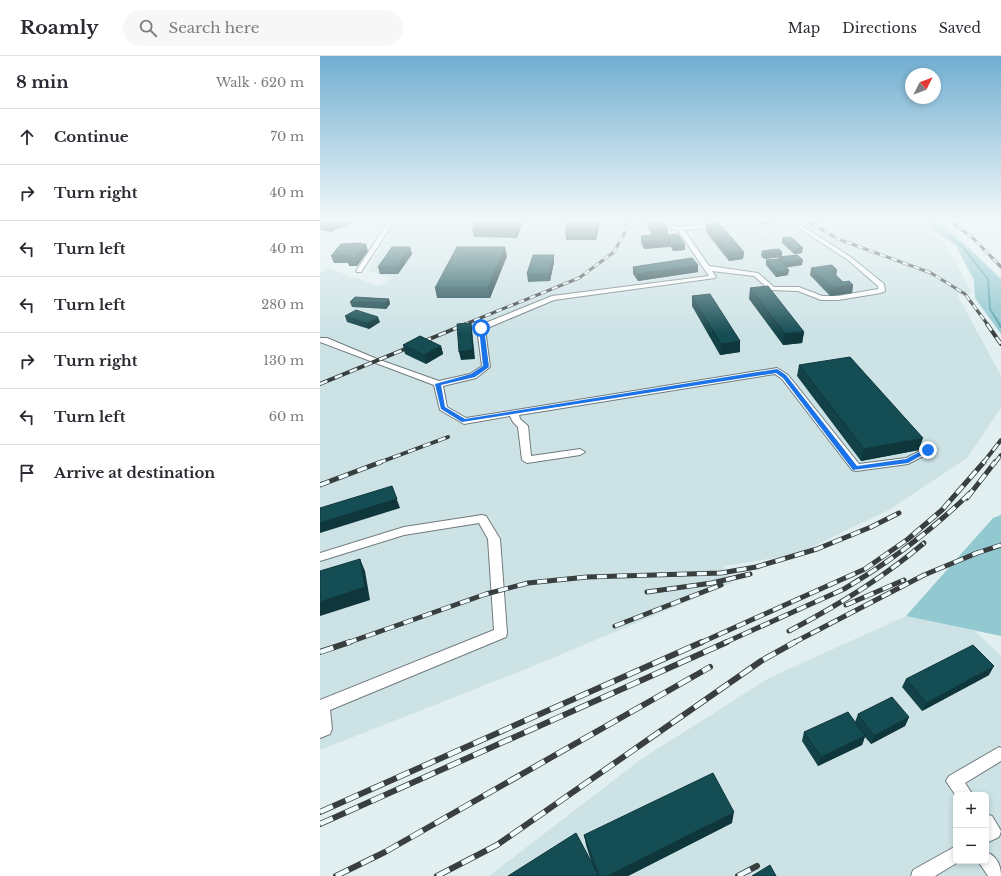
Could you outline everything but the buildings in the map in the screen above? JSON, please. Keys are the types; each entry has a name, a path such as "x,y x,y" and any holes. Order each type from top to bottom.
{"street":[{"path":"359,271 368,257"},
{"path":"320,340 324,340 374,361 438,384 473,376 486,367 481,328 552,298 713,277 700,257"},
{"path":"707,268 756,274 772,289 799,289 821,298 838,298 881,291 882,285 847,257"},
{"path":"438,384 443,408 464,421 777,371 784,376 856,468 908,461 928,450"},
{"path":"514,413 516,420 523,426 527,460 580,452"},
{"path":"320,557 404,531 482,519 494,539 501,633 322,706 325,729 320,731"},
{"path":"963,792 954,781 998,754"},
{"path":"989,826 993,831 989,834"},
{"path":"919,876 953,856"},
{"path":"989,864 998,876"}],"shaded area":[{"path":"375,257 953,257 972,293 957,294 1001,376 1001,408 967,458 889,510 795,555 724,566 732,583 526,669 320,750 320,273 327,268 379,286 393,278 367,271"},
{"path":"962,257 978,257 1001,279 1001,334 975,298 974,280"},
{"path":"1001,515 1001,636 906,616 993,518"},
{"path":"906,616 975,631 1001,656 1001,876 489,876 640,760 769,678"}],"waterway":[{"path":"971,257 988,279 990,309 1000,325"}],"railway":[{"path":"463,325 579,278 607,257"},
{"path":"888,257 931,273 965,294 988,325"},
{"path":"992,257 1001,267"},
{"path":"320,384 466,324"},
{"path":"987,324 1001,344"},
{"path":"378,463 448,437"},
{"path":"983,463 1001,440"},
{"path":"995,463 1001,455"},
{"path":"320,485 381,462"},
{"path":"700,643 865,569 908,539 942,510 984,462"},
{"path":"967,498 995,462"},
{"path":"724,643 844,589 861,579 926,533 970,493"},
{"path":"347,643 486,594 528,583 587,577 721,573 756,567 817,549 871,527 899,513"},
{"path":"789,631 825,612 876,580 924,543"},
{"path":"977,553 1001,545"},
{"path":"793,643 924,575 977,553"},
{"path":"647,592 712,583 750,574"},
{"path":"846,605 904,580"},
{"path":"615,626 721,585"},
{"path":"320,812 702,642"},
{"path":"320,824 727,642"},
{"path":"437,876 497,845 761,661 795,642"},
{"path":"320,652 347,643"},
{"path":"336,876 385,852 710,667"},
{"path":"738,876 757,866"}],"route":[{"path":"481,328 486,367 473,376 438,384 443,408 464,421 777,371 784,376 856,468 908,461 928,450"}]}
